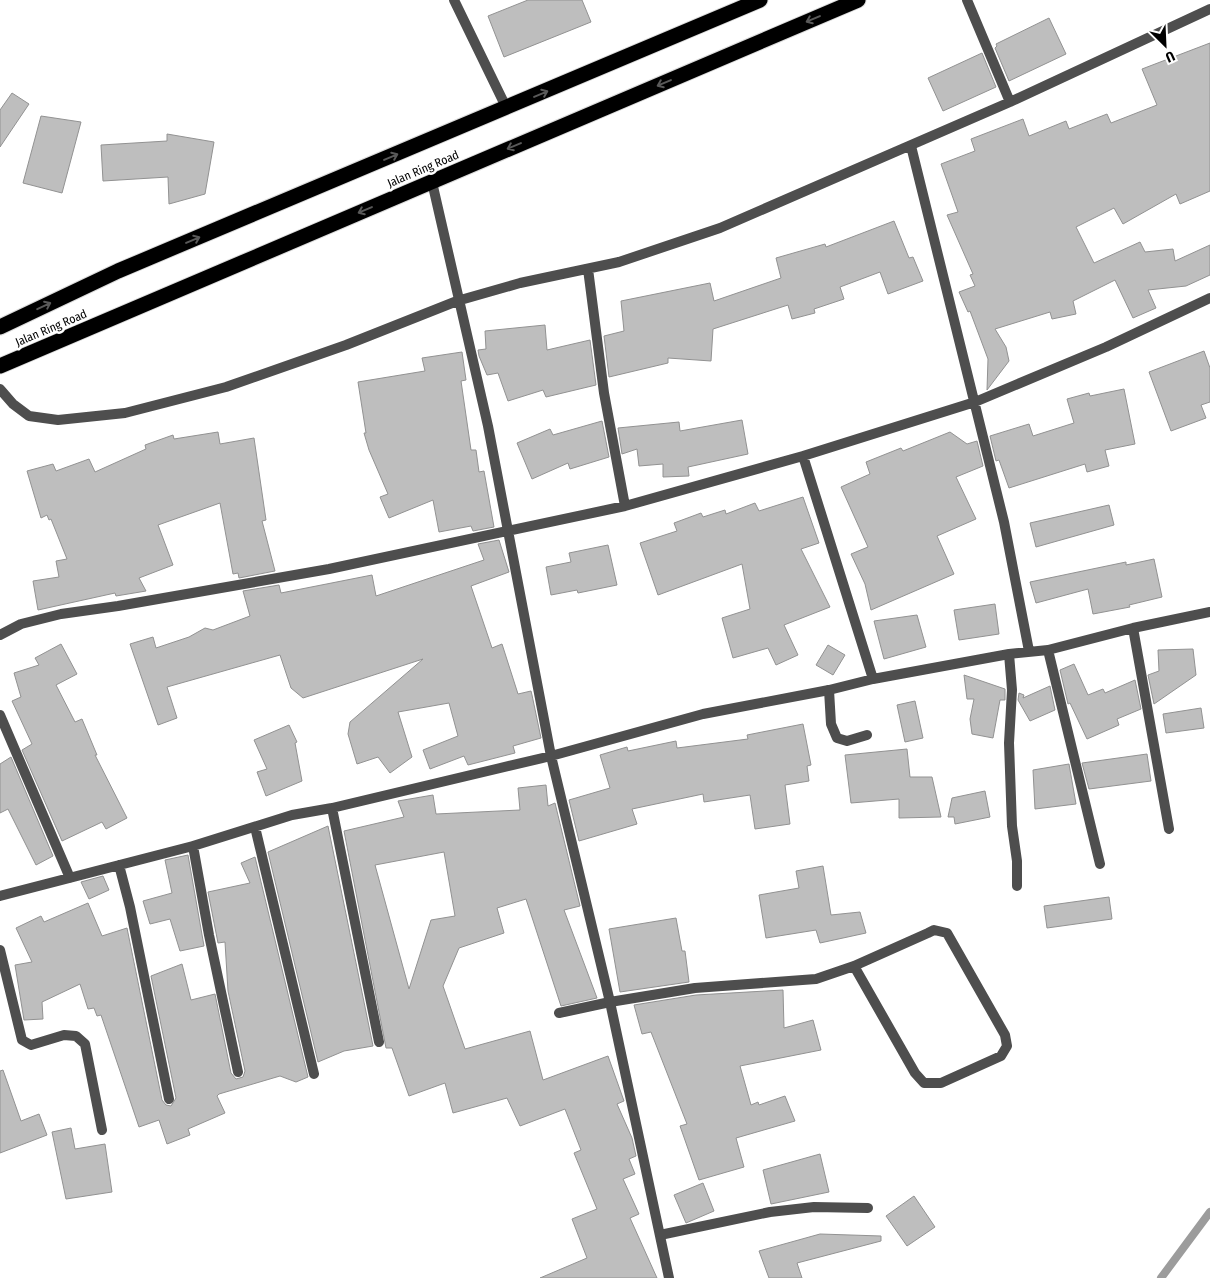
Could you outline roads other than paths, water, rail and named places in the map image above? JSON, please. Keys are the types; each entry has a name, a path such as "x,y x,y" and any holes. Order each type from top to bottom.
{"highway":[{"name":"Jalan Ring Road","path":"0,327 127,268 760,0"},
{"name":"Jalan Ring Road","path":"0,366 858,0"}],"street":[{"path":"454,0 506,109"},
{"path":"967,0 1010,102"},
{"path":"0,389 13,404 30,416 58,420 124,413 226,387 346,345 458,301 520,283 588,269 668,247 720,228 1010,102 1210,9"},
{"path":"911,146 976,402 1004,522 1029,651"},
{"path":"432,182 488,426 496,476 509,532 551,756 610,1002 669,1278"},
{"path":"588,269 604,394 625,506"},
{"path":"0,635 20,624 61,614 118,606 319,570 509,532 625,506 803,456 976,402 1106,347 1210,298"},
{"path":"803,456 873,679"},
{"path":"0,896 193,846 292,815 332,808 551,756 703,714 829,690 873,679 1010,654 1048,650 1133,628 1210,612"},
{"path":"1133,628 1169,829"},
{"path":"1048,650 1100,864"},
{"path":"1010,654 1012,690 1009,743 1012,826 1017,861 1017,886"},
{"path":"829,690 831,724 837,738 847,741 867,735"},
{"path":"0,715 70,878"},
{"path":"332,808 379,1042"},
{"path":"255,827 314,1074"},
{"path":"193,846 209,935 238,1072"},
{"path":"118,865 130,907 169,1099"},
{"path":"559,1013 610,1002 695,988 816,979 854,966 934,930 946,933 1005,1035 1007,1046 1001,1056 941,1083 924,1083 914,1073 854,966"},
{"path":"0,950 22,1040 31,1045 64,1035 76,1036 85,1044 102,1130"},
{"path":"660,1235 770,1212 814,1208 868,1208"}],"waterway":[{"path":"1161,1278 1210,1212"}]}
